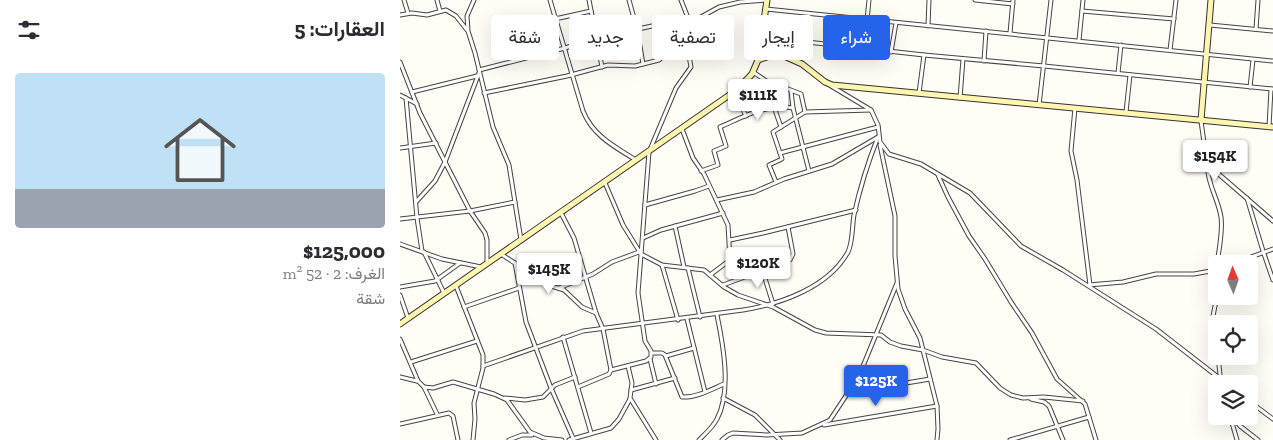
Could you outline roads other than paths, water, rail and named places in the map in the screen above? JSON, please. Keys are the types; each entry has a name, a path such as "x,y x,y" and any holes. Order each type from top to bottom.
{"street":[{"path":"404,0 408,13"},
{"path":"437,0 440,11"},
{"path":"474,0 467,16 468,31 495,132 508,161 521,241"},
{"path":"550,0 554,15"},
{"path":"589,0 592,15"},
{"path":"629,0 633,15"},
{"path":"682,0 687,15"},
{"path":"706,15 723,6 740,2 767,0 765,15"},
{"path":"868,15 869,0"},
{"path":"928,26 929,0"},
{"path":"975,0 1013,2 1010,33"},
{"path":"1039,104 1051,0"},
{"path":"1079,40 1083,0"},
{"path":"1170,50 1176,0"},
{"path":"1212,0 1201,120 1208,178 1221,217 1218,255"},
{"path":"1256,29 1258,0"},
{"path":"766,9 823,15"},
{"path":"400,16 408,13 427,14 446,10 453,13 468,31"},
{"path":"559,18 591,11"},
{"path":"1082,11 1174,19"},
{"path":"890,22 1121,44 1273,61"},
{"path":"892,52 896,23"},
{"path":"1210,25 1273,31"},
{"path":"559,31 588,122 603,139 637,160"},
{"path":"984,61 986,31"},
{"path":"813,43 924,56 1272,89 1271,127 828,84"},
{"path":"1118,73 1121,44"},
{"path":"412,92 569,47"},
{"path":"642,54 644,64"},
{"path":"919,94 924,56"},
{"path":"960,98 963,59"},
{"path":"601,60 602,67"},
{"path":"484,94 612,65 628,66 644,64 655,60"},
{"path":"652,353 645,343 638,293 649,152 676,88 690,69 689,60"},
{"path":"400,324 734,92 753,72 758,60"},
{"path":"483,366 583,331 717,315 768,306 804,292 834,268 849,250 856,210 868,164 878,137 878,127 871,110 793,60"},
{"path":"1250,87 1253,60"},
{"path":"400,62 420,113 470,211 486,236 485,266"},
{"path":"753,72 767,80 770,85 781,127"},
{"path":"416,203 434,181 446,162 478,73"},
{"path":"1126,112 1130,75"},
{"path":"770,85 783,87 802,94 804,112"},
{"path":"791,91 793,108 809,171"},
{"path":"734,92 746,116"},
{"path":"400,95 418,105"},
{"path":"406,98 417,218 423,251 445,294"},
{"path":"702,171 718,165 714,151 726,146 720,127 760,110 775,107 793,108"},
{"path":"1075,108 1071,151 1077,180 1088,285"},
{"path":"776,182 770,164 782,159 772,133 804,112 871,110"},
{"path":"780,153 878,127"},
{"path":"682,129 693,158 724,213 728,225 730,240 729,261 710,275"},
{"path":"878,137 895,216 897,282 904,309 918,332 923,350 936,406 937,440"},
{"path":"717,200 750,193 843,158 878,137"},
{"path":"880,142 889,154 917,162 974,196 1017,243 1156,328 1216,375"},
{"path":"400,148 436,143"},
{"path":"1207,164 1273,221"},
{"path":"938,175 969,236 986,259 1032,333 1057,379 1083,401 1087,407 1096,440"},
{"path":"605,183 622,221 640,253 662,265 704,270 722,285 742,297 768,306 820,331 881,335 894,344 923,350 942,357 976,363 1005,392 1015,397 1044,397 1083,401"},
{"path":"645,205 709,186"},
{"path":"1247,197 1273,280"},
{"path":"400,219 470,211 515,202"},
{"path":"730,240 856,210"},
{"path":"561,213 574,238 596,313 603,329 611,370"},
{"path":"643,238 676,226 724,213"},
{"path":"676,226 700,317"},
{"path":"753,271 787,262 792,257 788,227"},
{"path":"400,244 442,259 485,266"},
{"path":"1253,255 1273,249"},
{"path":"558,288 596,273 609,264 640,253"},
{"path":"501,254 548,285 566,291 585,308 596,313"},
{"path":"722,285 750,276 753,271 750,254 730,256"},
{"path":"515,262 525,317 551,388 573,438"},
{"path":"400,286 429,283 438,280 460,263"},
{"path":"662,265 678,320"},
{"path":"762,269 773,304"},
{"path":"1088,285 1123,282 1156,274 1194,274 1208,271"},
{"path":"722,440 734,433 802,433 833,418 846,393 859,376 874,334 897,282"},
{"path":"456,286 482,353 483,366 474,402 476,419 473,440"},
{"path":"464,306 519,288"},
{"path":"400,295 401,304 408,318"},
{"path":"700,440 716,421 721,411 723,398 724,349 717,315"},
{"path":"687,319 705,392"},
{"path":"563,337 591,433"},
{"path":"400,339 418,381 424,388 437,414"},
{"path":"410,362 477,341"},
{"path":"666,356 694,348"},
{"path":"652,353 662,353 666,356 682,397 705,392 724,384"},
{"path":"652,353 650,359 656,384"},
{"path":"578,387 609,374 611,370 650,359"},
{"path":"569,440 613,427 630,398 632,383 628,366"},
{"path":"400,377 418,381"},
{"path":"424,388 433,388 453,382 503,398 519,400 546,396 551,388 575,377"},
{"path":"631,390 675,378"},
{"path":"846,393 930,379"},
{"path":"503,398 526,428 536,437"},
{"path":"630,398 656,440"},
{"path":"723,398 755,415 780,440"},
{"path":"1028,398 1047,403 1052,410 1063,440"},
{"path":"819,426 936,406"},
{"path":"1258,408 1273,419"},
{"path":"400,424 437,414 451,413 458,440"},
{"path":"1010,440 1089,417"},
{"path":"1233,425 1237,440"},
{"path":"1239,425 1258,440"},
{"path":"509,440 522,435 562,440"}]}
